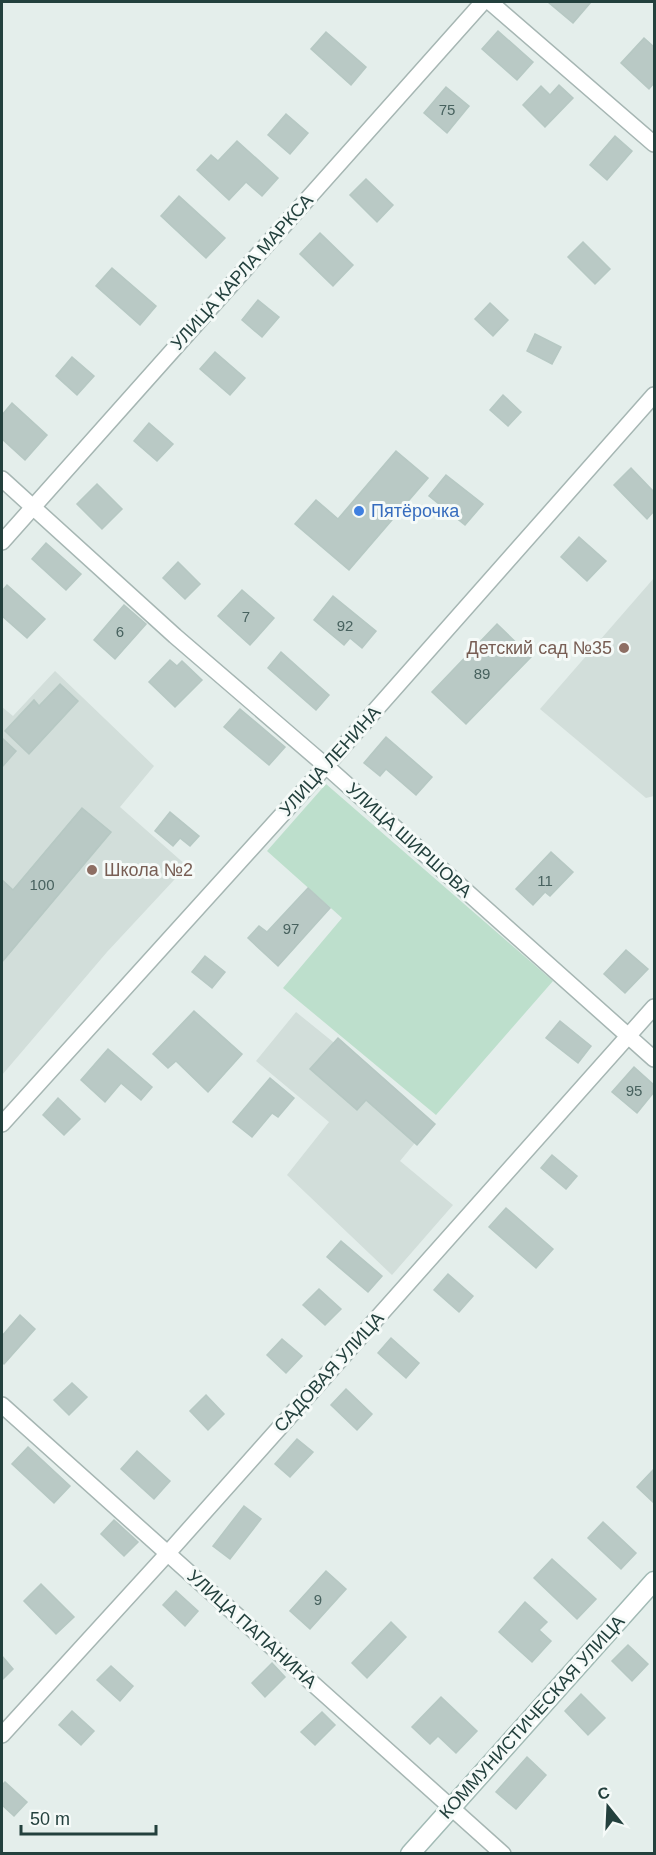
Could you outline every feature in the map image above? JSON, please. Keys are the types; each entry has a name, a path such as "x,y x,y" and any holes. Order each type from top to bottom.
{"street":[{"name":"УЛИЦА КАРЛА МАРКСА","path":"2,542 483,2"},
{"path":"490,2 654,144"},
{"name":"УЛИЦА ЛЕНИНА","path":"2,1124 326,766 654,394"},
{"name":"УЛИЦА ШИРШОВА","path":"2,479 175,636 326,766 654,1059"},
{"name":"САДОВАЯ УЛИЦА","path":"2,1735 168,1553 654,1007"},
{"name":"УЛИЦА ПАПАНИНА","path":"2,1406 503,1854"},
{"name":"КОММУНИСТИЧЕСКАЯ УЛИЦА","path":"410,1854 654,1581"}],"shaded area":[{"name":"Детский сад №35","path":"654,578 654,796 646,798 540,709"},
{"name":"Школа №2","path":"55,671 154,766 120,807 187,866 107,952 2,1075 2,707 13,716"},
{"path":"296,1012 432,1122 400,1161 453,1205 392,1275 287,1175 329,1122 256,1061"}],"green space":[{"path":"326,784 553,981 436,1115 283,988 342,918 267,851"}],"building":[{"path":"548,2 591,2 573,23"},
{"path":"498,31 533,62 517,80 482,49"},
{"path":"326,32 366,67 351,85 311,49"},
{"path":"644,38 654,47 654,83 649,89 621,63"},
{"path":"559,85 573,98 545,127 523,105 541,86 550,95"},
{"path":"446,87 469,106 447,133 424,113"},
{"path":"286,114 308,133 290,154 268,135"},
{"path":"615,136 632,151 607,180 590,165"},
{"path":"237,141 278,178 262,196 246,182 229,200 197,170 211,155 218,161"},
{"path":"366,179 393,205 377,222 350,195"},
{"path":"179,196 225,238 206,258 161,216"},
{"path":"320,233 353,265 333,286 300,254"},
{"path":"583,242 610,269 595,284 568,257"},
{"path":"112,268 156,306 140,325 96,286"},
{"path":"258,300 279,317 262,337 242,320"},
{"path":"490,303 508,320 493,336 475,319"},
{"path":"535,334 561,347 552,364 527,351"},
{"path":"215,352 245,378 230,395 200,369"},
{"path":"72,357 94,376 77,395 56,376"},
{"path":"503,395 521,412 508,426 490,410"},
{"path":"12,403 47,435 25,460 2,439 2,415"},
{"path":"149,423 173,444 157,461 134,441"},
{"path":"396,451 428,478 349,570 295,524 316,500 338,519"},
{"path":"631,468 654,492 654,511 647,519 614,485"},
{"path":"446,475 483,504 465,525 429,496"},
{"path":"97,484 122,509 102,529 77,504"},
{"path":"579,537 606,561 587,581 561,557"},
{"path":"46,543 81,574 66,590 32,559"},
{"path":"178,562 200,584 185,599 163,578"},
{"path":"7,585 45,619 27,638 2,616 2,591"},
{"path":"242,590 274,618 250,645 218,616"},
{"path":"333,596 376,631 362,648 350,638 344,645 314,620"},
{"path":"124,605 146,624 115,659 94,640"},
{"path":"497,624 531,657 466,724 432,692"},
{"path":"281,652 329,695 316,710 268,668"},
{"path":"170,660 177,666 182,661 202,680 175,707 149,682"},
{"path":"60,684 78,701 29,754 5,731 34,700 39,706"},
{"path":"240,709 285,747 269,765 224,727"},
{"path":"386,737 432,777 416,795 386,769 380,776 364,763"},
{"path":"2,738 16,751 2,767"},
{"path":"82,808 111,832 2,962 2,880 13,890"},
{"path":"170,812 199,836 190,846 180,838 173,846 155,831"},
{"path":"551,852 573,872 550,896 545,892 533,905 516,889"},
{"path":"308,888 330,908 278,966 248,938 259,926 267,932"},
{"path":"626,950 648,969 625,993 604,974"},
{"path":"205,956 225,972 212,988 192,972"},
{"path":"194,1011 242,1054 208,1092 176,1061 168,1068 153,1054"},
{"path":"560,1021 591,1046 578,1063 546,1038"},
{"path":"338,1038 435,1124 417,1145 366,1100 357,1110 310,1069"},
{"path":"108,1049 152,1087 141,1100 121,1083 105,1102 81,1080"},
{"path":"634,1067 654,1085 654,1092 637,1113 612,1092"},
{"path":"270,1078 294,1098 278,1117 272,1113 252,1137 233,1122"},
{"path":"58,1098 80,1119 64,1135 43,1115"},
{"path":"552,1155 577,1176 566,1189 541,1168"},
{"path":"506,1208 553,1249 536,1268 489,1227"},
{"path":"341,1241 382,1276 368,1292 327,1257"},
{"path":"448,1274 473,1296 459,1312 434,1290"},
{"path":"319,1289 341,1309 325,1325 303,1305"},
{"path":"20,1315 35,1329 4,1364 2,1362 2,1336"},
{"path":"391,1338 419,1363 406,1378 378,1353"},
{"path":"282,1339 302,1356 286,1373 267,1355"},
{"path":"72,1383 87,1397 69,1415 54,1400"},
{"path":"346,1389 372,1414 357,1430 331,1405"},
{"path":"206,1395 224,1414 208,1430 190,1411"},
{"path":"297,1439 313,1452 290,1477 275,1464"},
{"path":"28,1447 70,1486 54,1503 12,1464"},
{"path":"137,1451 170,1481 154,1499 121,1469"},
{"path":"654,1471 654,1503 637,1487"},
{"path":"244,1506 261,1519 230,1559 213,1546"},
{"path":"114,1520 138,1542 124,1556 101,1534"},
{"path":"603,1522 636,1553 621,1569 588,1538"},
{"path":"552,1559 596,1599 577,1619 534,1578"},
{"path":"326,1571 346,1589 310,1629 290,1611"},
{"path":"41,1584 74,1617 56,1634 24,1601"},
{"path":"176,1591 198,1611 185,1626 163,1605"},
{"path":"525,1602 547,1622 539,1630 551,1641 532,1662 499,1632"},
{"path":"391,1622 406,1637 367,1678 352,1663"},
{"path":"628,1645 648,1664 632,1681 612,1661"},
{"path":"2,1656 13,1669 2,1680"},
{"path":"272,1663 285,1677 265,1697 252,1683"},
{"path":"111,1666 133,1686 120,1701 97,1680"},
{"path":"581,1694 605,1718 588,1735 565,1711"},
{"path":"441,1697 477,1731 456,1753 438,1736 430,1744 412,1727"},
{"path":"72,1711 94,1731 81,1745 59,1725"},
{"path":"322,1712 335,1725 315,1745 301,1732"},
{"path":"527,1757 546,1775 516,1809 496,1792"},
{"path":"5,1782 27,1802 14,1816 2,1805 2,1785"}],"place":[{"name":"Пятёрочка","path":"359,511"},
{"name":"Детский сад №35","path":"624,648"},
{"name":"Школа №2","path":"92,870"}]}
